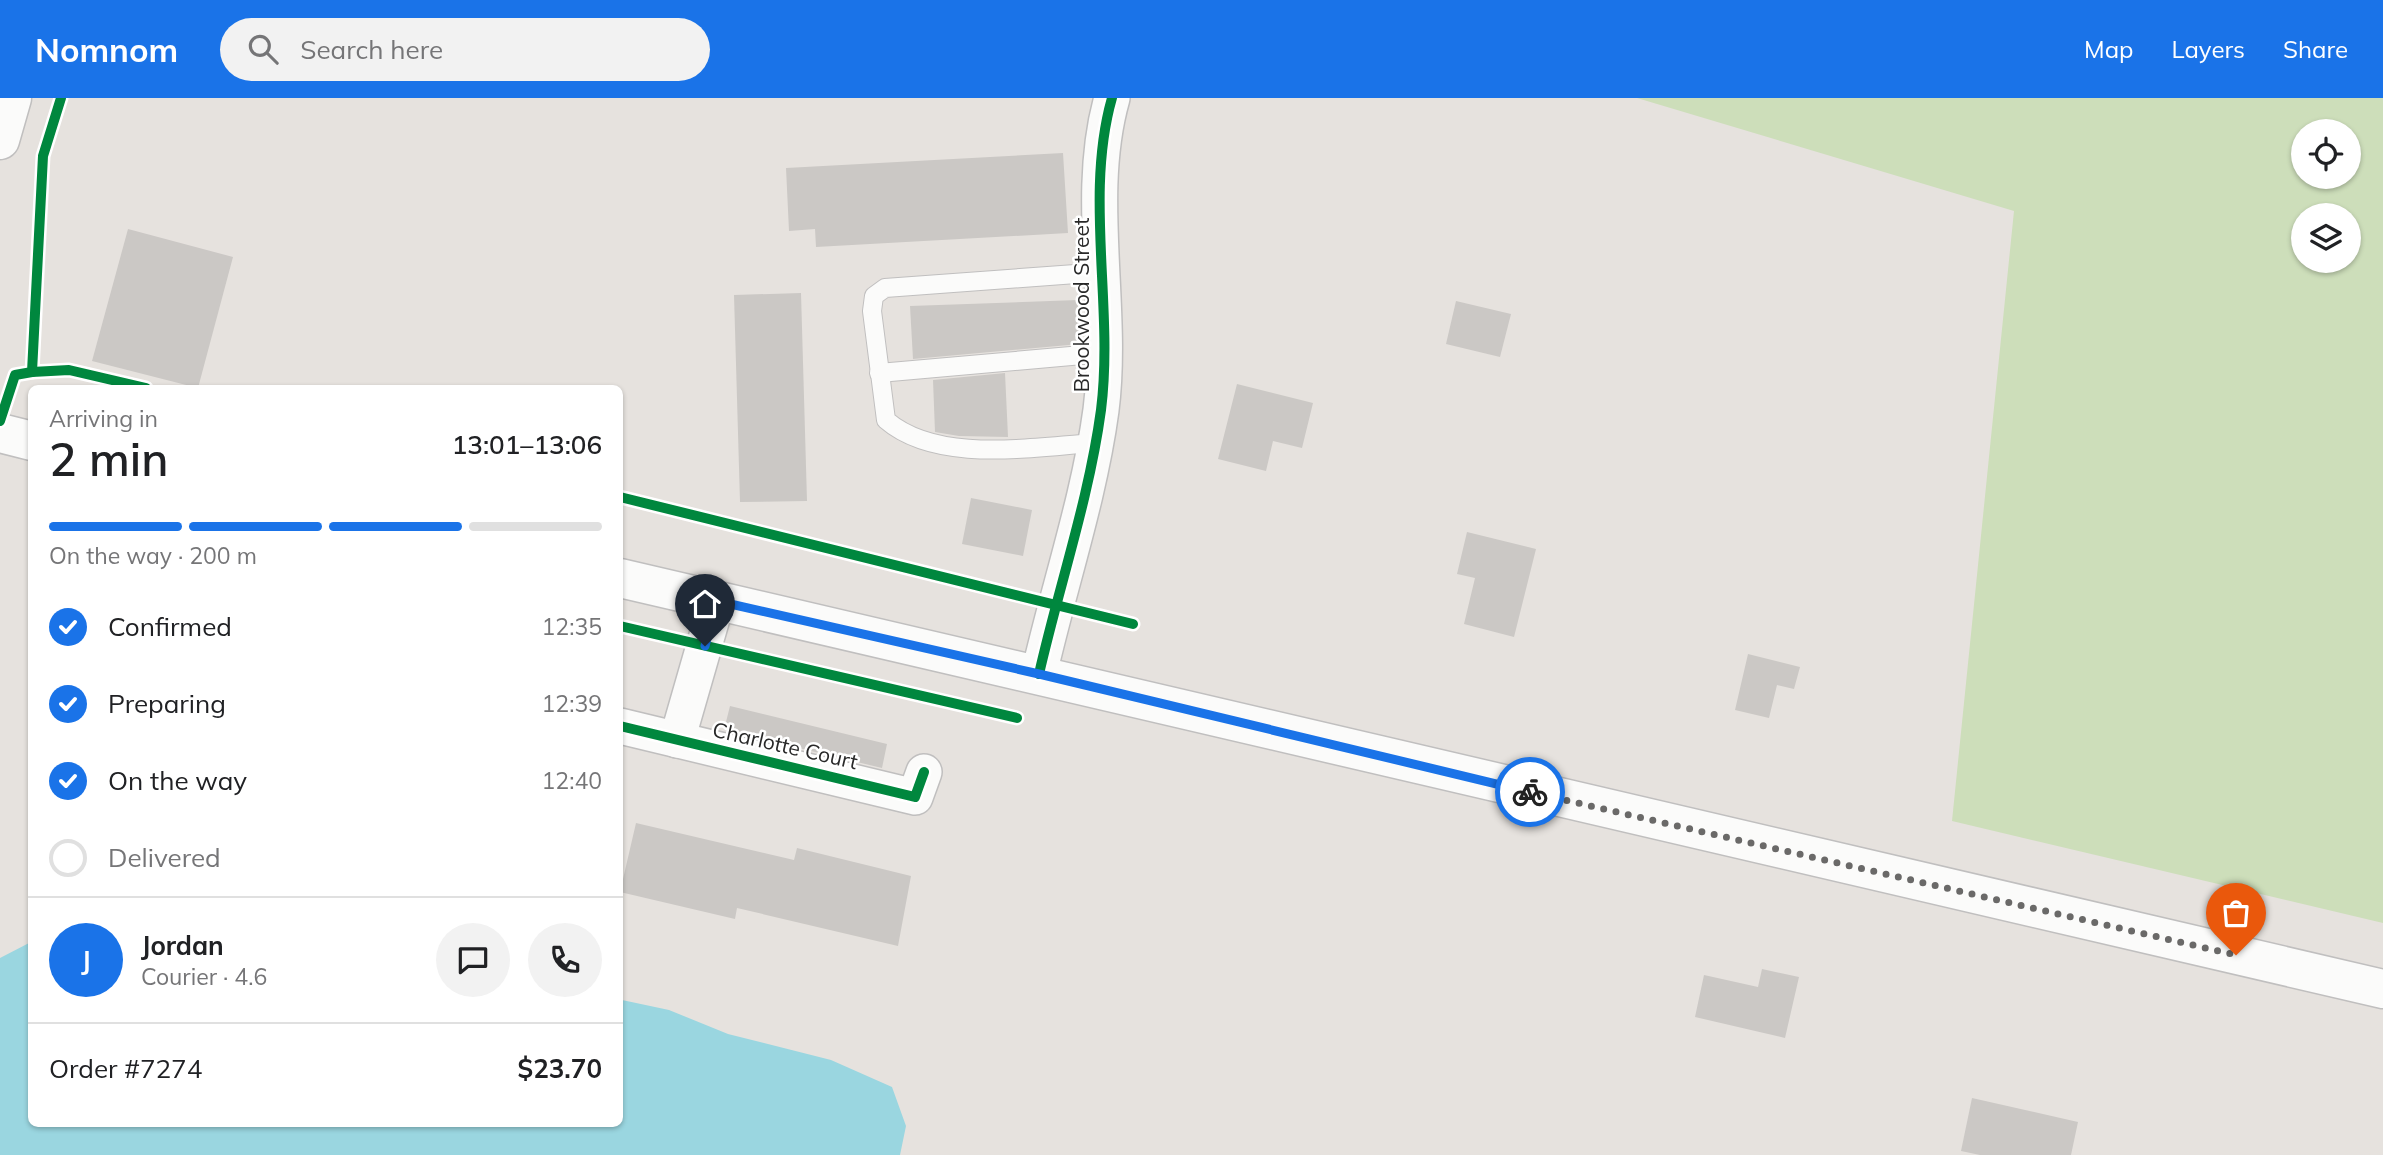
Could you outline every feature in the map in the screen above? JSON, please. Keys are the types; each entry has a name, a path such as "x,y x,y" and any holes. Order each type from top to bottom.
{"main road":[{"path":"0,139 12,98"},
{"path":"0,433 28,440"},
{"path":"623,579 2383,989"}],"street":[{"name":"Brookwood Street","path":"1039,674 1101,410 1105,353 1101,180 1105,123 1112,98"},
{"name":"Charlotte Court","path":"677,740 717,601"},
{"name":"Charlotte Court","path":"623,727 915,797 924,772"}],"lane":[{"path":"1094,443 994,450 927,443 899,431 886,420 872,311 874,296 885,288 1103,272"},
{"path":"880,373 1105,353"}],"green space":[{"path":"1637,98 2383,98 2383,923 1952,821 2014,211"}],"water":[{"path":"28,944 28,1127 623,1127 623,1000 669,1010 728,1034 831,1060 892,1087 906,1126 900,1155 0,1155 0,958"}],"building":[{"path":"1063,153 1068,233 816,247 815,229 789,231 786,168"},
{"path":"128,229 233,257 199,385 186,385 92,361"},
{"path":"801,293 807,501 740,502 734,295"},
{"path":"1078,300 1080,344 913,359 910,306"},
{"path":"1456,301 1511,314 1500,357 1446,344"},
{"path":"1005,373 1008,437 959,436 935,432 933,380"},
{"path":"1237,384 1313,403 1302,448 1273,441 1266,471 1218,459"},
{"path":"971,498 1032,510 1023,556 962,544"},
{"path":"1467,532 1536,549 1514,637 1464,624 1475,578 1457,574"},
{"path":"1748,654 1800,667 1794,689 1777,685 1769,718 1735,710"},
{"path":"730,706 887,744 882,768 724,730"},
{"path":"636,823 794,860 797,848 911,876 898,946 737,908 735,919 623,893 623,879"},
{"path":"1762,969 1799,977 1785,1038 1695,1017 1704,975 1758,987"},
{"path":"1972,1098 2078,1122 2071,1155 1980,1155 1961,1151"}],"cycle path":[{"path":"0,421 15,375 32,372 43,156 61,98"},
{"path":"1039,674 1081,509 1101,410 1104,332 1100,174 1104,135 1112,98"},
{"path":"32,372 69,370 133,385"},
{"path":"623,498 1133,624"},
{"path":"623,627 1017,718"},
{"path":"623,727 915,797 924,772"}],"way so far":[{"path":"1530,792 2236,955"}],"route":[{"path":"705,646 717,601 1039,674 1530,792"}]}
